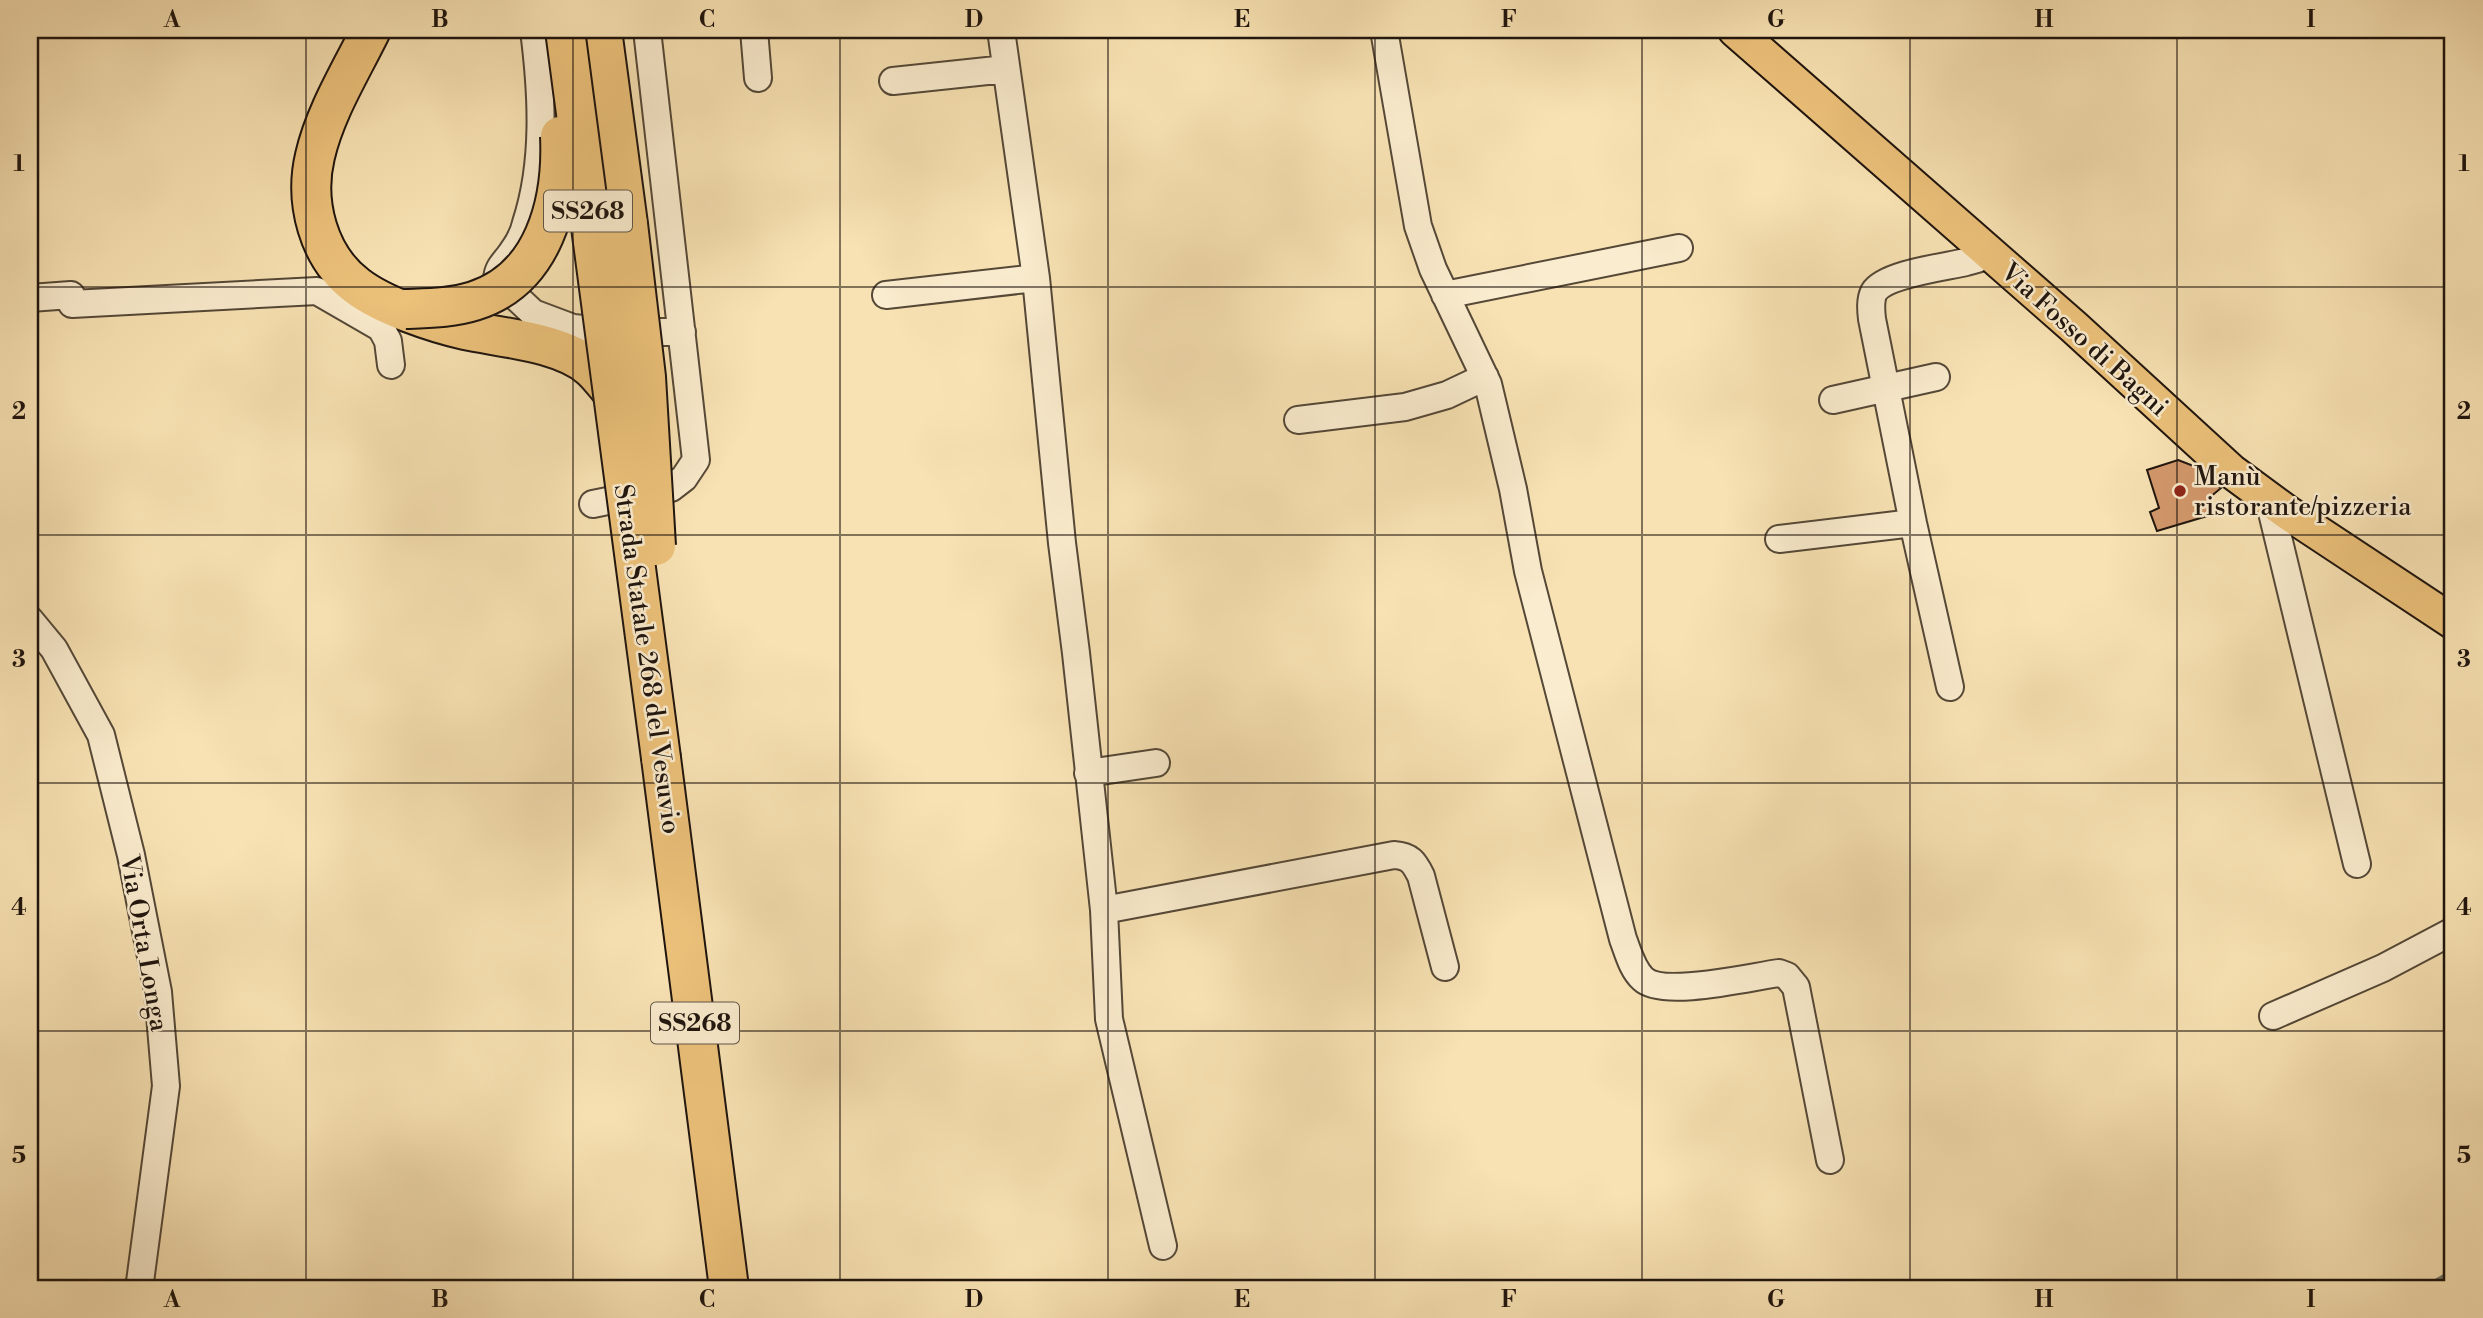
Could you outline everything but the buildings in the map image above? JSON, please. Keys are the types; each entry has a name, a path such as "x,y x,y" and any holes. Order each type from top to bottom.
{"highway":[{"path":"371,30 321,136 311,180 311,203 317,229 326,248 356,286 379,299 440,324 563,351 591,368 612,393"},
{"path":"405,309 448,307 475,301 499,290 518,275 534,257 554,209 561,153 552,30"},
{"name":"Strada Statale 268 del Vesuvio","path":"565,30 729,1288"},
{"path":"602,30 648,402 663,682 661,758"}],"main road":[{"name":"Via Fosso di Bagni","path":"1735,30 1988,251 2231,471 2269,500 2453,622"}],"street":[{"path":"534,30 541,116 537,172 526,224 512,253 498,269 497,279 533,313 573,328 618,332 682,332"},
{"path":"593,504 671,488 684,478 696,460 647,30"},
{"path":"754,30 758,78"},
{"path":"1001,30 1036,278 1104,910 1109,1019 1163,1246"},
{"path":"1384,30 1418,226 1433,268 1485,377 1513,489 1528,571 1623,939 1635,968 1644,980 1664,988 1779,973 1787,976 1796,987 1830,1160"},
{"path":"892,81 1006,69"},
{"path":"1445,295 1679,248"},
{"path":"1950,687 1913,523 1872,319 1872,294 1880,284 1893,279 1977,259 1988,251"},
{"path":"886,295 1036,278"},
{"path":"30,298 71,295 72,304 317,291 381,328 388,341 391,365"},
{"path":"1298,420 1405,407 1447,395 1485,377"},
{"path":"1833,400 1936,377"},
{"path":"2269,500 2357,864"},
{"path":"1780,540 1913,523"},
{"name":"Via Orta Longa","path":"30,620 54,649 101,735 131,855 158,992 166,1087 137,1288"},
{"path":"1088,773 1156,763"},
{"path":"1104,910 1394,855 1407,856 1421,876 1445,967"},
{"path":"2273,1016 2383,968 2453,931"}],"waterway":[{"path":"2425,1288 2453,1272"}],"place":[{"name":"Manù ristorante/pizzeria","path":"2180,491"}]}
